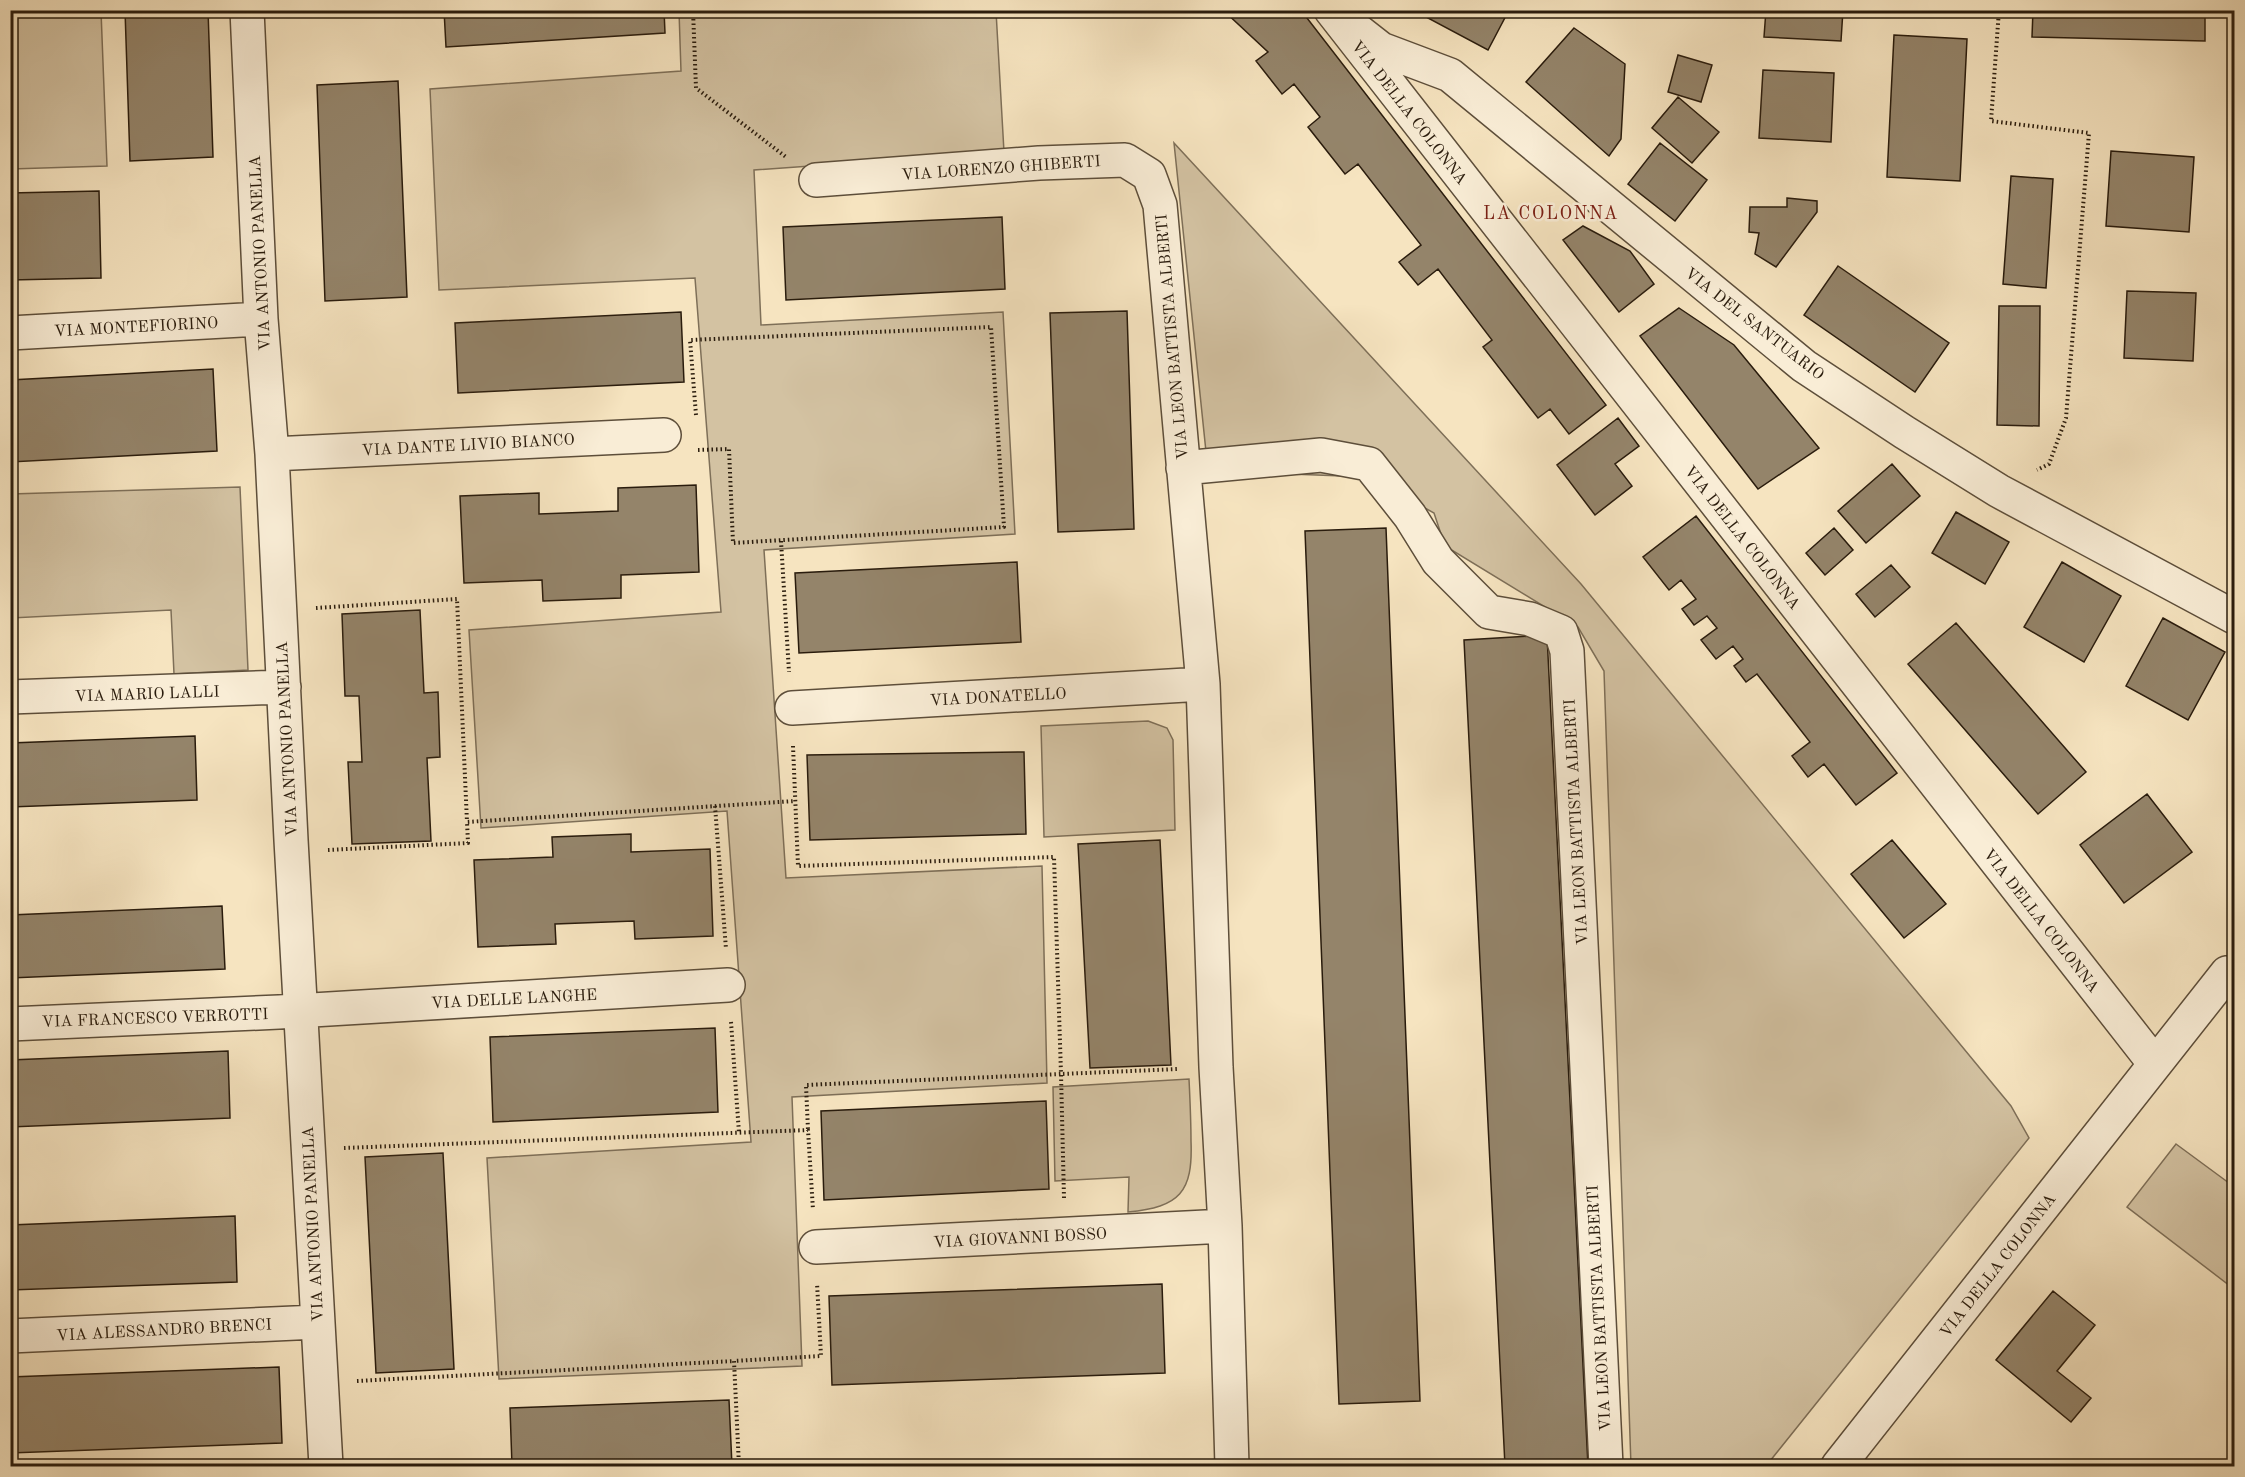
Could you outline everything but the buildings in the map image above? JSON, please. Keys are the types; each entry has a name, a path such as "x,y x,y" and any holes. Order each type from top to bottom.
{"street":[{"name":"VIA ANTONIO PANELLA","path":"247,10 261,319 272,454 291,852 326,1467"},
{"name":"VIA DEL SANTUARIO","path":"1333,10 1381,49 1450,75 1804,366 1904,432 1999,490 2235,617"},
{"name":"VIA DELLA COLONNA","path":"1333,10 2155,1064"},
{"name":"VIA LORENZO GHIBERTI","path":"816,180 1039,163 1125,160 1149,175 1160,205"},
{"name":"VIA LEON BATTISTA ALBERTI","path":"1160,205 1203,684 1216,1067 1225,1226 1232,1467"},
{"name":"VIA MONTEFIORINO","path":"10,333 261,319"},
{"name":"VIA DANTE LIVIO BIANCO","path":"272,454 664,435"},
{"name":"VIA LEON BATTISTA ALBERTI","path":"1183,468 1321,455 1369,464 1410,516 1438,561 1489,612 1530,619 1561,632 1567,651 1606,1467"},
{"name":"VIA DONATELLO","path":"792,708 1203,684"},
{"name":"VIA MARIO LALLI","path":"10,697 284,687"},
{"name":"VIA DELLA COLONNA","path":"1838,1467 2227,973"},
{"name":"VIA DELLE LANGHE","path":"300,1011 728,985"},
{"name":"VIA FRANCESCO VERROTTI","path":"10,1024 300,1011"},
{"name":"VIA GIOVANNI BOSSO","path":"816,1247 1225,1226"},
{"name":"VIA ALESSANDRO BRENCI","path":"10,1335 317,1322"}],"path":[{"path":"693,10 696,88 816,180"},
{"path":"1999,490 2049,464 2066,418 2089,133 1991,121 2000,10"},
{"path":"664,435 698,450 729,448 733,543 1004,527 991,327 690,340 696,417"},
{"path":"697,439 698,450"},
{"path":"781,541 792,708 798,866 1054,857 1066,1234"},
{"path":"279,610 457,599 468,843 291,852"},
{"path":"467,822 795,801"},
{"path":"321,1382 821,1356 806,1085 1216,1067"},
{"path":"308,1150 808,1130"},
{"path":"734,1361 739,1467"}],"shaded area":[{"path":"10,11 101,11 107,166 11,169"},
{"path":"679,11 996,11 1004,152 754,170 761,325 1003,312 1015,534 764,550 786,878 1042,866 1047,1083 792,1097 802,1366 499,1379 487,1158 751,1142 727,811 481,828 469,630 721,612 695,278 439,290 430,89 681,71"},
{"path":"1174,143 1581,584 2011,1106 2029,1138 1766,1466 1631,1466 1604,671 1578,627 1445,546 1434,513 1369,477 1208,471"},
{"path":"240,487 248,670 174,674 171,610 11,618 11,494"},
{"path":"1148,721 1167,728 1173,740 1175,830 1044,837 1041,726"},
{"path":"1189,1079 1191,1158 1189,1173 1186,1185 1171,1201 1146,1210 1128,1212 1129,1177 1055,1181 1053,1087"},
{"path":"2176,1144 2229,1183 2234,1176 2234,1289 2127,1207"}],"district":[{"name":"LA COLONNA","path":"1551,213"}]}
